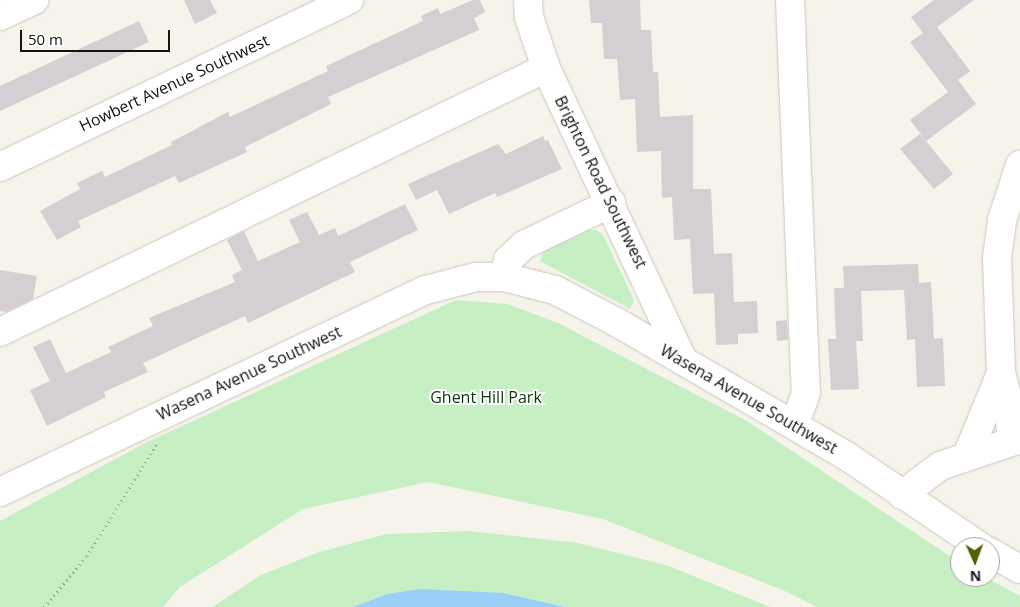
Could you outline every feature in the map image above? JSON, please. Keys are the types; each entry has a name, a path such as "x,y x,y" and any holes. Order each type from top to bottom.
{"street":[{"path":"0,16 34,0"},
{"name":"Howbert Avenue Southwest","path":"0,167 349,0"},
{"name":"Brighton Road Southwest","path":"528,0 529,17 546,68 611,203 683,361"},
{"path":"790,0 800,212 799,276 806,393 795,424"},
{"path":"0,332 546,68"},
{"path":"902,494 940,466 1016,440 1001,372 997,257 1002,220 1020,165"},
{"path":"504,277 508,260 524,244 611,203"},
{"name":"Wasena Avenue Southwest","path":"0,492 426,290 476,277 504,277 555,290 795,424 965,537"},
{"path":"968,456 1001,372"},
{"path":"1000,558 1020,569"}],"path":[{"path":"44,607 87,556 153,451 158,440 159,415"}],"green space":[{"path":"588,230 597,230 603,235 634,300 630,309 540,261 543,252"},
{"name":"Ghent Hill Park","path":"456,300 507,304 558,323 747,421 950,556 950,587 1000,587 1000,585 1020,596 1020,607 817,607 785,591 603,519 428,482 303,509 180,587 163,607 0,607 0,521 147,442"},
{"path":"468,531 578,543 666,565 770,607 565,607 504,593 387,594 353,607 212,607 261,575 319,552 387,534"}],"water":[{"path":"420,589 504,593 565,607 353,607 387,594"}],"building":[{"path":"184,0 210,0 217,13 195,24"},
{"path":"473,0 480,0 485,12 474,18 479,30 328,97 331,104 245,147 247,152 179,183 175,176 78,221 81,227 57,240 40,211 80,189 77,183 102,171 105,177 172,145 171,142 228,112 230,117 328,71 326,66 423,21 421,16 438,8 440,14"},
{"path":"589,0 640,0 641,30 651,30 653,72 658,72 660,117 693,115 693,189 711,189 714,254 732,253 734,302 757,301 758,333 738,334 738,344 716,345 714,293 693,294 690,239 674,240 672,197 662,198 661,151 637,152 635,99 620,100 617,59 604,59 602,23 591,23"},
{"path":"934,0 974,0 937,27 970,71 958,80 976,104 926,141 910,120 948,92 910,42 923,33 911,17"},
{"path":"139,21 149,42 0,111 0,86"},
{"path":"920,134 953,174 934,189 900,149"},
{"path":"543,136 545,141 548,140 562,169 497,197 495,193 449,214 437,190 416,200 408,184 498,144 506,154"},
{"path":"405,204 418,230 350,262 355,272 248,323 245,316 143,363 148,372 104,392 106,397 47,426 30,390 50,381 33,347 50,339 66,373 111,352 108,347 153,326 149,318 235,282 232,275 242,270 227,240 244,231 258,261 300,242 289,220 307,212 319,235 335,228 338,236"},
{"path":"918,264 919,283 931,282 934,339 943,338 945,386 917,387 915,339 907,340 904,290 861,291 863,341 856,341 859,389 831,390 828,339 836,339 834,288 844,288 843,266"},
{"path":"0,270 37,276 33,299 6,312 0,311"},
{"path":"787,320 788,340 777,341 776,321"}]}
